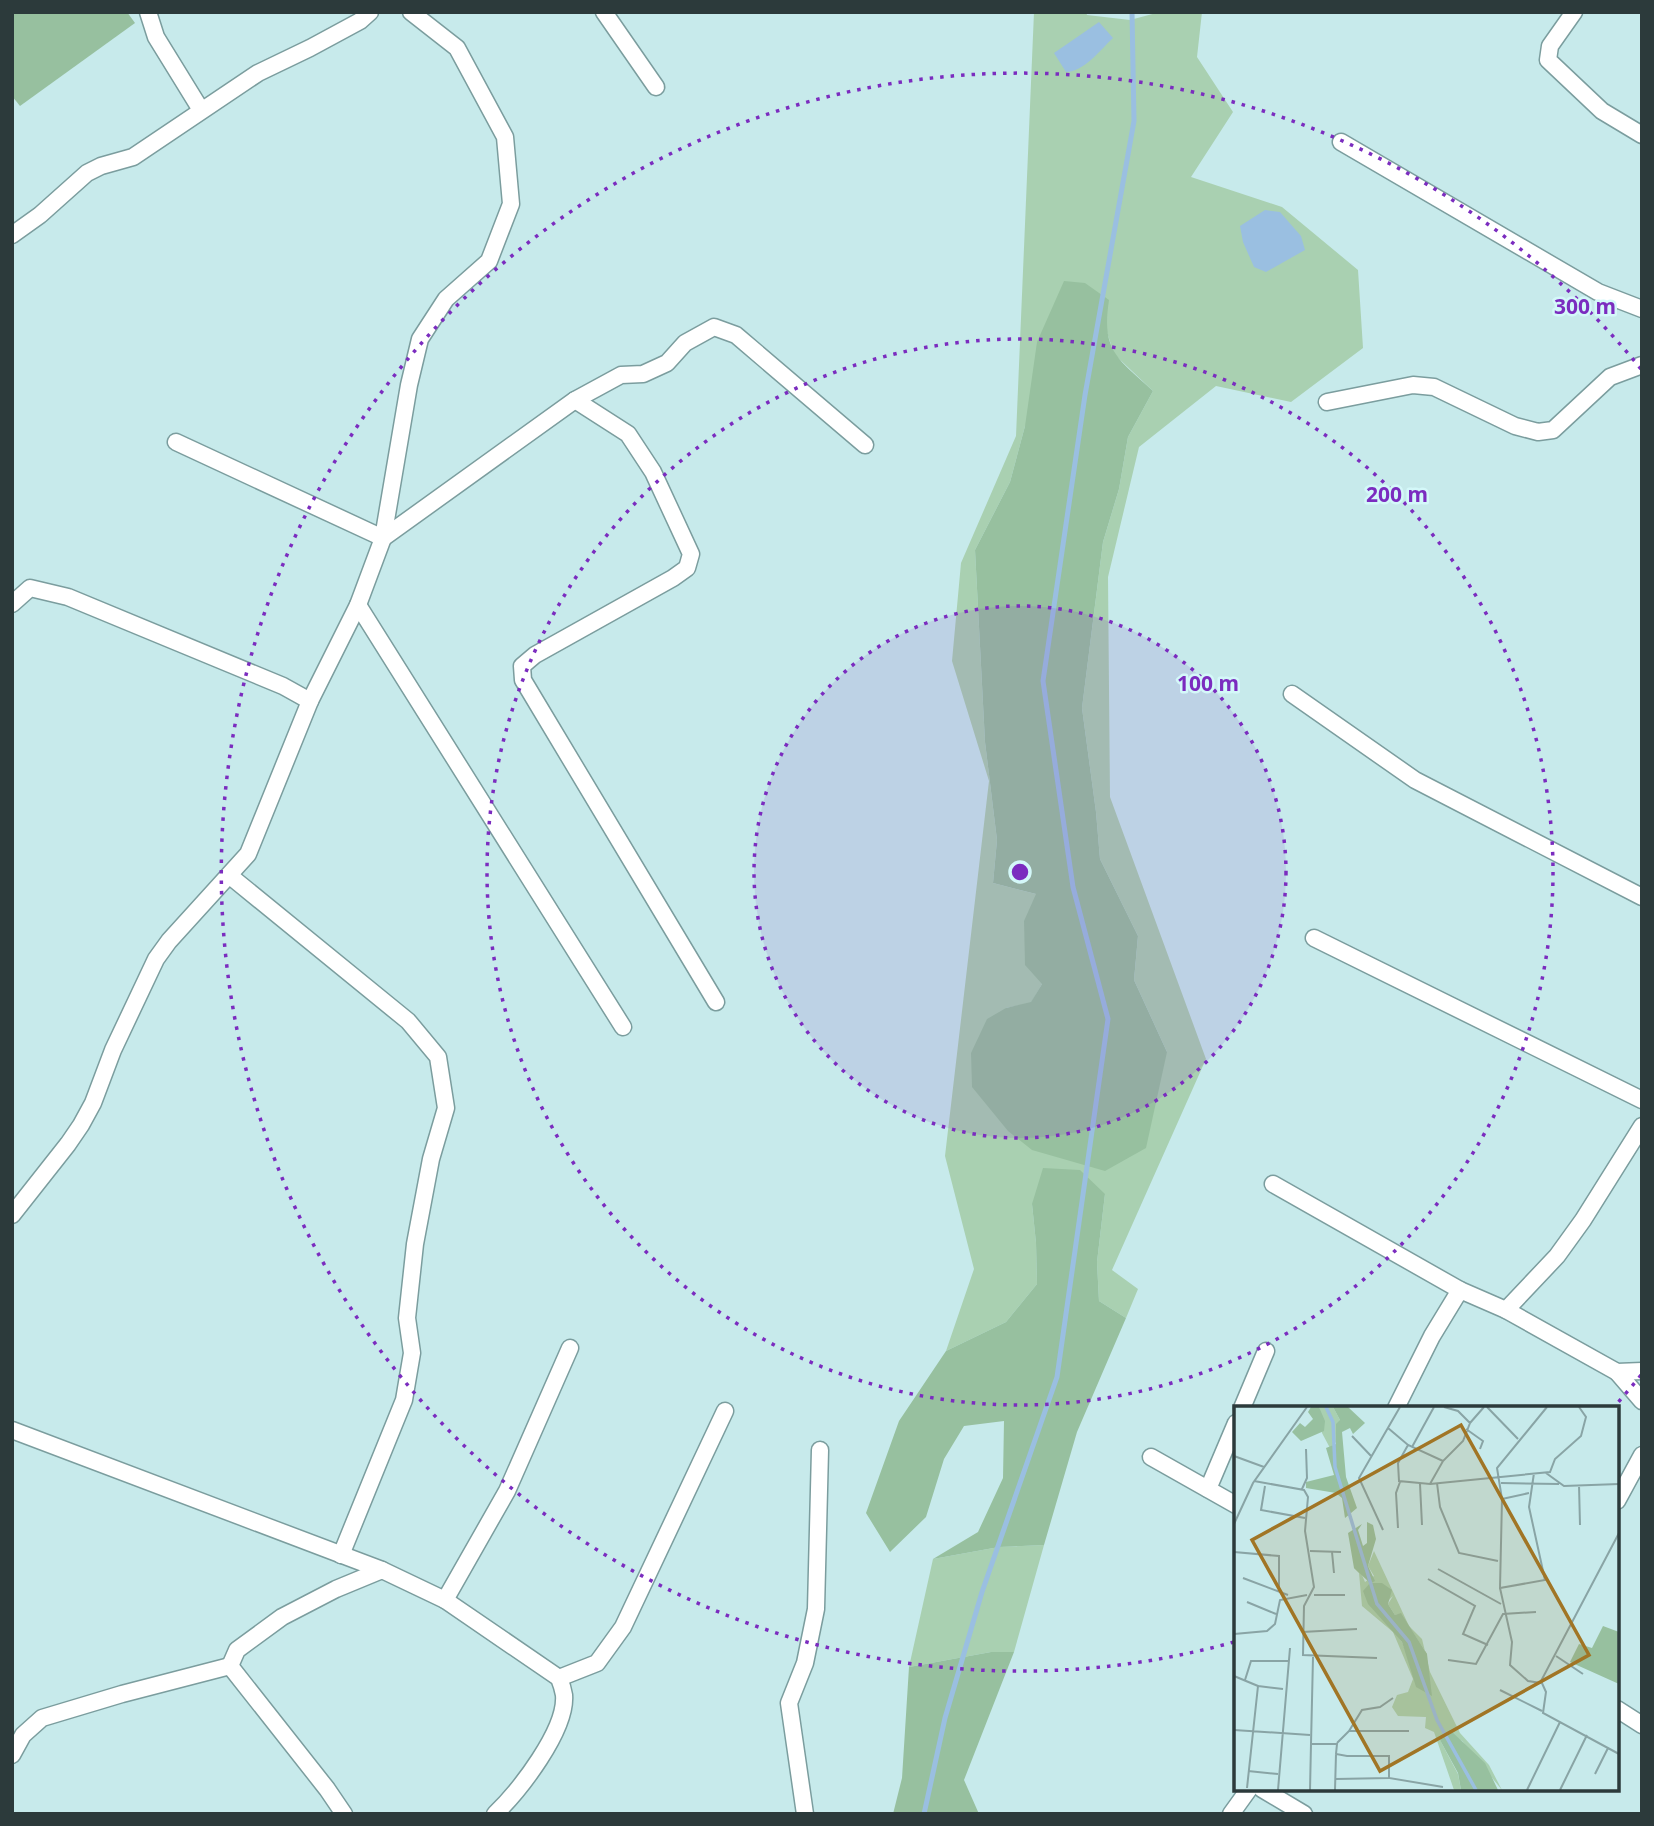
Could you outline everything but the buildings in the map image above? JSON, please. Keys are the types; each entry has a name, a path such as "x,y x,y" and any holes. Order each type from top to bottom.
{"street":[{"path":"148,12 156,37 201,110"},
{"path":"12,235 40,215 87,173 101,166 133,158 258,72 310,48 360,21 370,12"},
{"path":"12,1215 81,1125 156,959 248,853 310,701 358,605 383,538 409,386 420,339 446,299 489,261 511,204 505,137 457,48 411,12"},
{"path":"604,12 656,88"},
{"path":"1574,12 1550,46 1548,60 1602,111 1642,135"},
{"path":"1341,142 1598,292 1642,309"},
{"path":"383,538 575,400 621,375 643,374 667,363 685,342 714,327 736,335 865,445"},
{"path":"1327,402 1413,385 1434,387 1515,426 1538,432 1553,430 1610,377 1642,365"},
{"path":"575,400 628,434 653,472 691,554 687,568 673,578 535,655 522,666 523,680 716,1002"},
{"path":"176,442 383,538"},
{"path":"12,604 30,588 68,597 283,686 310,701"},
{"path":"358,605 623,1027"},
{"path":"1292,694 1415,780 1642,897"},
{"path":"230,876 408,1021 438,1057 446,1108 432,1159 415,1244 407,1318 412,1353 404,1400 341,1555"},
{"path":"1314,938 1642,1100"},
{"path":"1506,1310 1557,1256 1642,1126"},
{"path":"1273,1184 1460,1290 1506,1310 1618,1372 1642,1401"},
{"path":"1397,1406 1432,1336 1460,1290"},
{"path":"445,1600 507,1491 570,1348"},
{"path":"1243,1406 1266,1351"},
{"path":"1618,1372 1642,1371"},
{"path":"559,1678 597,1663 623,1627 725,1412"},
{"path":"1208,1489 1234,1428"},
{"path":"12,1430 382,1570 445,1600 559,1678 564,1696 556,1728 534,1765 507,1803 495,1814"},
{"path":"805,1814 789,1703 805,1663 816,1609 820,1450"},
{"path":"1619,1498 1642,1455"},
{"path":"1152,1457 1234,1504"},
{"path":"12,1755 23,1735 42,1718 229,1666 237,1650 282,1617 336,1589 382,1570"},
{"path":"229,1666 344,1814"},
{"path":"1619,1710 1642,1725"},
{"path":"1231,1814 1248,1791"},
{"path":"1265,1791 1304,1814"}],"green space":[{"path":"12,12 127,12 135,23 20,106 12,96"},
{"path":"1034,12 1086,12 1087,15 1130,20 1160,12 1202,12 1197,57 1233,112 1191,177 1282,207 1358,270 1363,348 1291,402 1216,386 1139,447 1108,577 1110,797 1206,1059 1112,1270 1138,1289 1126,1318 1099,1301 1097,1262 1105,1194 1032,1204 1037,1284 1006,1322 946,1351 974,1269 945,1156 989,781 952,661 961,563 1016,436","holes":["1105,326 1114,354 1153,391 1128,437 1119,489 1103,542 1082,708 1100,859 1138,936 1134,980 1167,1052 1006,1008 1031,1003 1042,984 1036,894 993,883 997,840 985,742 975,550 1010,482 1025,426"]},
{"path":"1064,281 1085,283 1109,300 1107,317 1110,343 1122,361 1153,391 1128,437 1119,489 1103,542 1082,708 1100,859 1138,936 1134,980 1167,1052 1146,1148 1105,1171 1032,1150 1008,1131 972,1087 971,1053 987,1019 1006,1008 1031,1002 1042,984 1025,965 1024,921 1036,894 993,883 997,840 985,742 975,550 1010,482 1025,426 1037,342"},
{"path":"1043,1168 1080,1170 1105,1194 1097,1262 1099,1301 1126,1318 1077,1432 1044,1545 999,1547 933,1559 978,1532 1003,1478 1004,1421 964,1426 944,1459 926,1517 890,1552 866,1513 899,1421 946,1351 1006,1322 1037,1284 1032,1204"},
{"path":"1044,1545 1014,1652 991,1652 909,1667 933,1559 999,1547"},
{"path":"991,1652 1014,1652 964,1780 979,1814 893,1814 902,1778 909,1667"}],"water":[{"path":"1099,22 1113,38 1086,64 1066,72 1054,53"},
{"path":"1265,210 1280,212 1301,236 1305,250 1266,272 1254,267 1243,242 1240,226"}],"waterway":[{"path":"924,1814 945,1718 982,1592 1057,1377 1108,1019 1073,887 1043,681 1085,395 1134,121 1132,12"}]}
